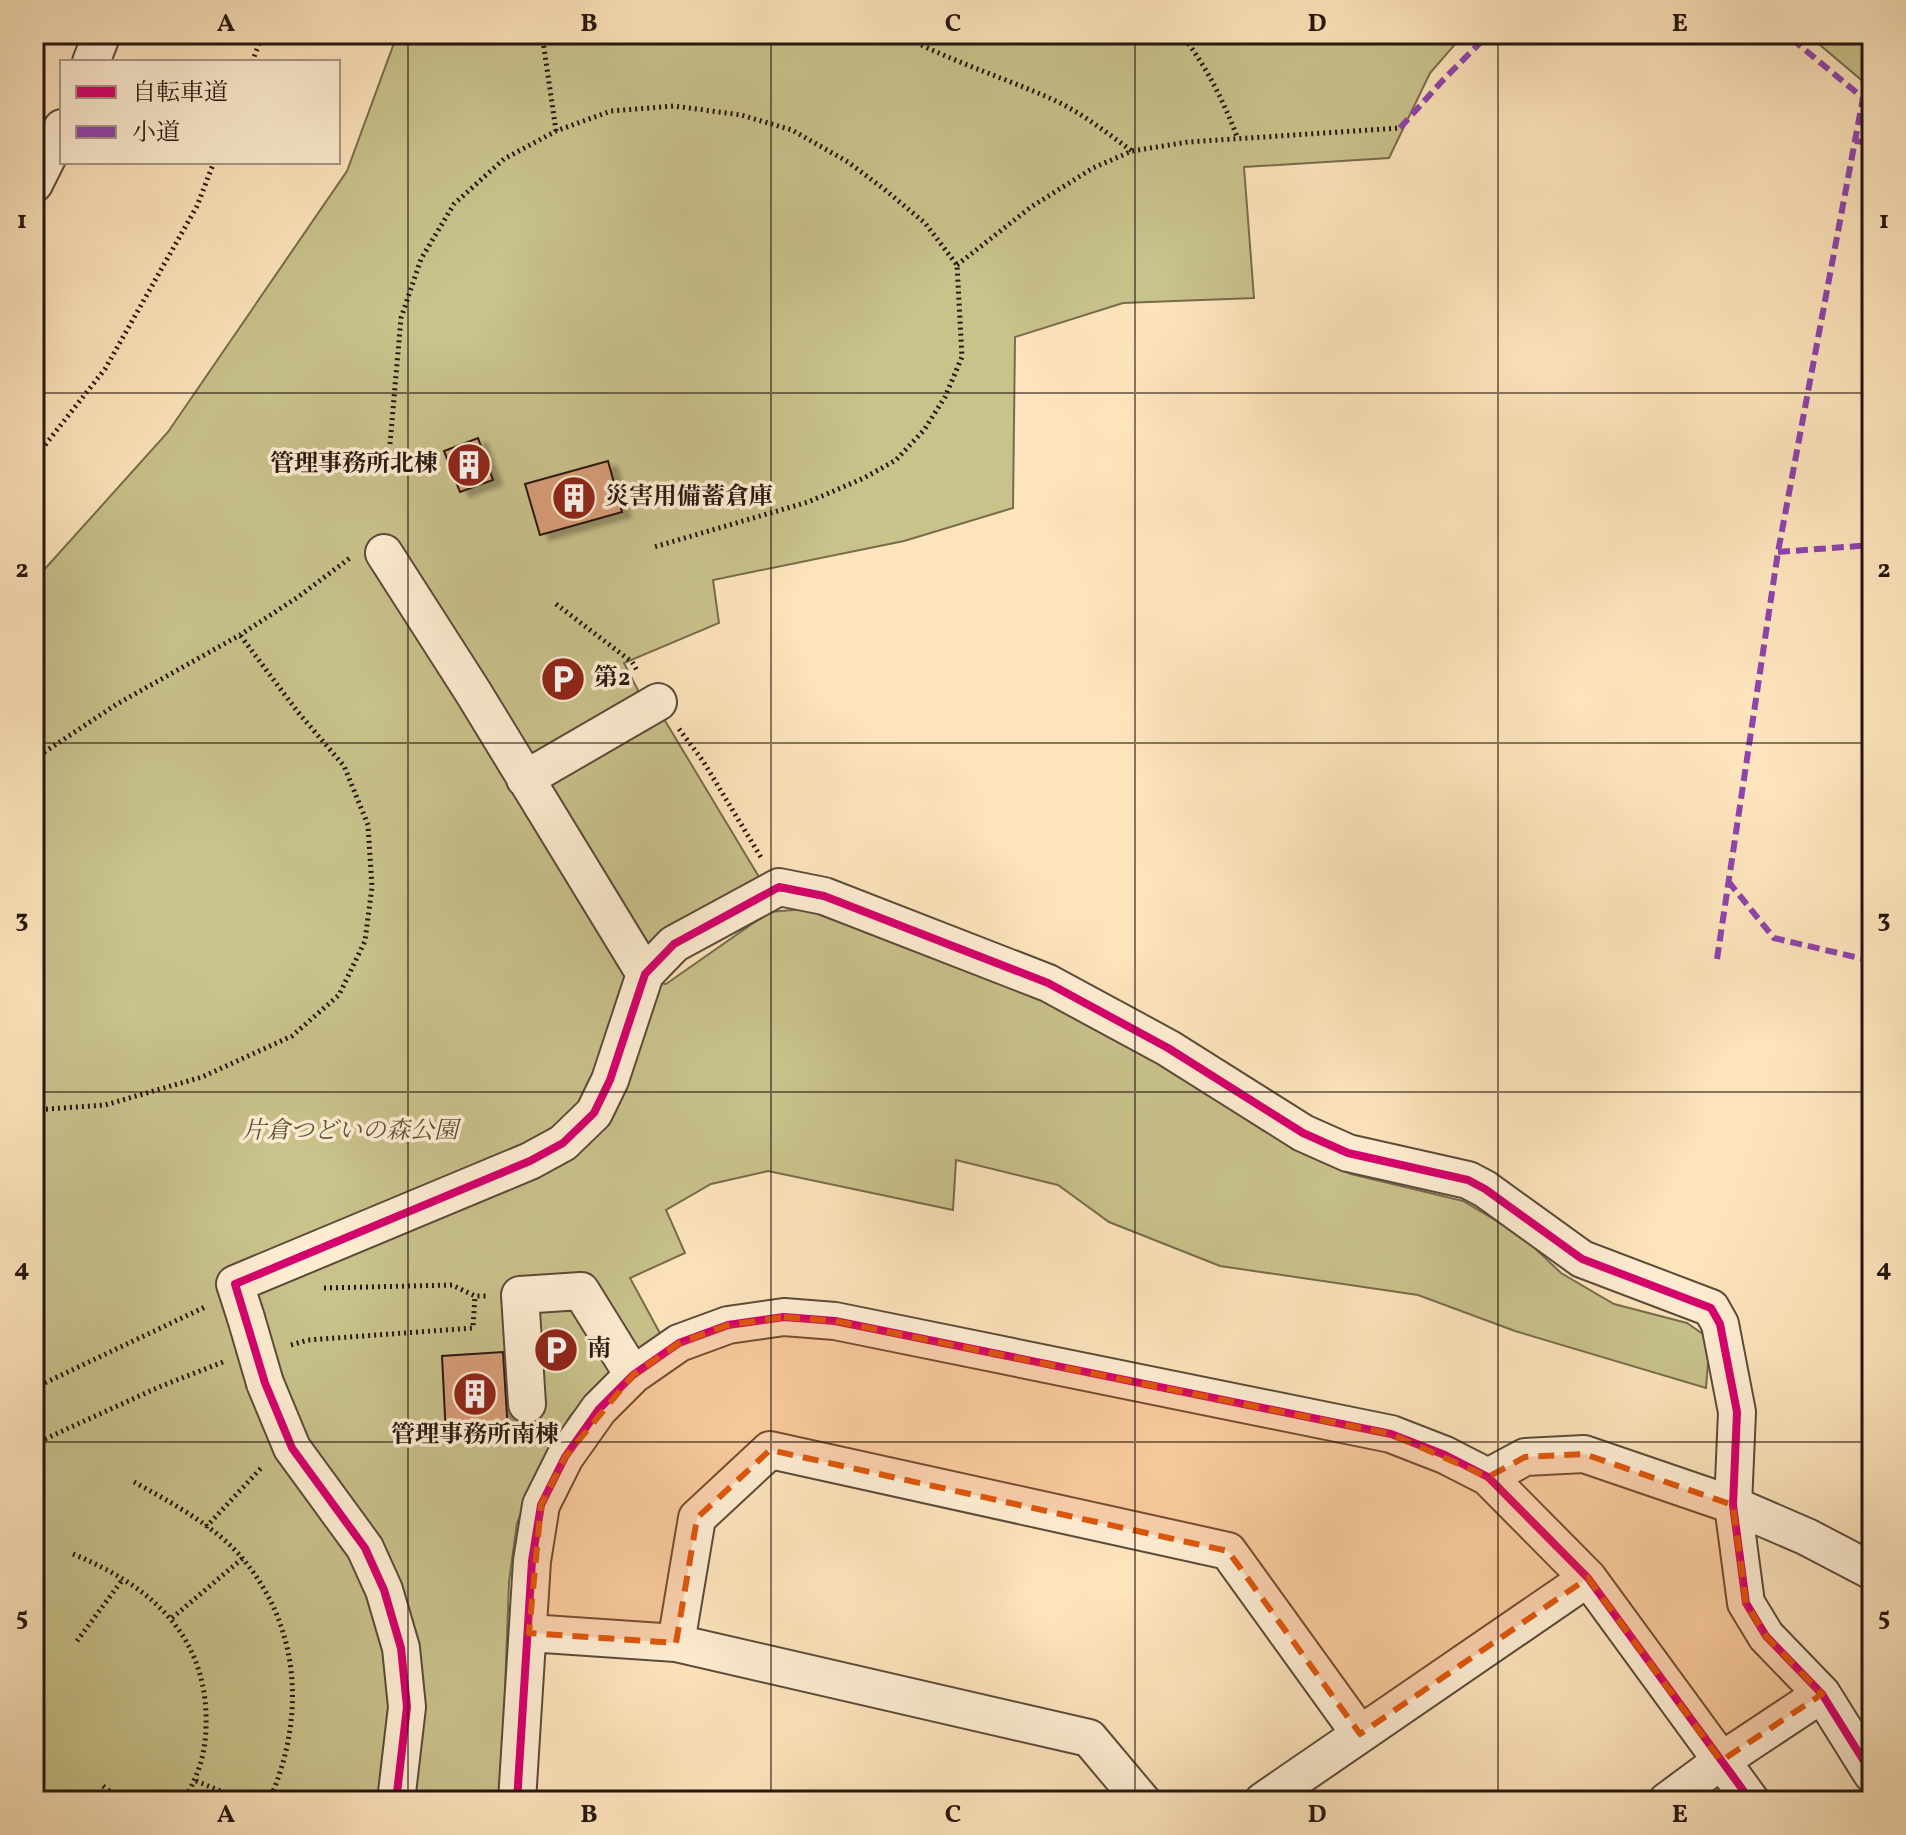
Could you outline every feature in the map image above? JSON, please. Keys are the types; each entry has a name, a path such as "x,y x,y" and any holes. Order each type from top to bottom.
{"street":[{"path":"92,60 102,34"},
{"path":"34,184 60,132"},
{"path":"367,556 473,692 645,974"},
{"path":"522,774 658,702"},
{"path":"396,1801 407,1707 401,1648 384,1590 365,1548 292,1448 265,1383 235,1284 530,1161 563,1143 594,1113 610,1080 645,974 674,944 779,887 824,896 1048,983 1168,1048 1303,1133 1348,1153 1468,1180 1582,1259 1711,1308 1720,1324 1737,1412 1733,1505 1746,1603 1766,1636 1822,1694 1872,1774"},
{"path":"527,1404 520,1295 581,1291 633,1375"},
{"path":"517,1801 532,1561 541,1505 565,1457 599,1409 633,1375 679,1343 728,1325 784,1317 835,1321 1391,1434 1445,1455 1488,1477 1588,1578 1751,1801"},
{"path":"676,1643 697,1518 770,1450 1228,1551 1360,1734"},
{"path":"1488,1477 1525,1457 1584,1454 1733,1505 1807,1537 1872,1571"},
{"path":"1263,1801 1588,1578"},
{"path":"529,1633 676,1643 1089,1738 1142,1801"},
{"path":"1667,1801 1822,1694"}],"path":[{"path":"253,60 263,34"},
{"path":"542,34 556,131"},
{"path":"900,34 1056,101 1093,122 1132,151"},
{"path":"1181,34 1201,59 1221,96 1238,139"},
{"path":"390,444 401,318 421,259 454,204 504,159 556,131 611,111 674,106 741,115 792,130 848,162 895,198 925,223 957,265 962,357 945,397 931,419 896,460 864,478 808,502 654,547"},
{"path":"957,265 1031,207 1093,168 1132,151 1188,142 1400,128"},
{"path":"34,459 105,369 197,206 213,164"},
{"path":"34,759 117,704 240,635 367,556"},
{"path":"556,604 632,662 703,761 779,887"},
{"path":"34,1110 105,1105 202,1077 292,1036 339,995 365,941 372,887 368,825 344,766 297,711 240,635"},
{"path":"337,1287 452,1285"},
{"path":"277,1348 308,1340 473,1328 475,1296"},
{"path":"34,1388 241,1306"},
{"path":"34,1444 159,1387 231,1359"},
{"path":"206,1527 265,1464"},
{"path":"134,1482 174,1503 243,1558 266,1594 281,1629 292,1679 292,1728 283,1769 269,1801"},
{"path":"73,1554 98,1564 148,1596 172,1618 187,1641 205,1697 205,1754 196,1781 183,1801"},
{"path":"172,1618 243,1558"},
{"path":"77,1641 123,1579"},
{"path":"196,1781 245,1801"},
{"path":"103,1786 122,1801"}],"highlighted area":[{"path":"784,1317 835,1321 1391,1434 1488,1477 1525,1457 1584,1454 1733,1505 1746,1603 1766,1636 1822,1694 1721,1761 1588,1578 1360,1734 1228,1551 770,1450 697,1518 676,1643 529,1633 541,1505 565,1457 633,1375 679,1343 728,1325"}],"green space":[{"name":"片倉つどいの森公園","path":"394,34 1464,34 1430,73 1389,158 1244,167 1254,298 1123,303 1015,337 1013,508 904,541 713,580 719,623 624,663 642,698 507,777 626,978 666,984 769,912 805,909 1036,991 1148,1056 1264,1131 1351,1174 1463,1201 1522,1236 1561,1273 1614,1304 1687,1323 1710,1339 1706,1388 1515,1331 1418,1295 1220,1266 1109,1222 1058,1185 956,1160 953,1210 768,1171 711,1184 666,1210 685,1253 630,1278 662,1337 611,1372 570,1416 540,1468 517,1523 509,1582 501,1801 34,1801 34,581 168,432 347,171 394,43"},
{"path":"1807,34 1872,34 1872,89"},
{"path":"664,719 762,882 648,950 550,786"}],"building":[{"name":"管理事務所北棟","path":"478,438 493,480 460,492 444,451"},
{"name":"災害用備蓄倉庫","path":"608,461 622,512 540,535 525,484"},
{"name":"管理事務所南棟","path":"503,1352 508,1432 446,1436 442,1356"}],"marked path":[{"path":"1400,128 1489,34"},
{"path":"1595,34 1638,40 1683,34"},
{"path":"1717,959 1778,552 1863,98 1786,34"},
{"path":"1855,141 1872,143"},
{"path":"1778,552 1872,545"},
{"path":"1728,881 1774,938 1872,961"}],"cycle path":[{"path":"396,1801 407,1707 401,1648 384,1590 365,1548 292,1448 265,1383 235,1284 530,1161 563,1143 594,1113 610,1080 645,974 674,944 779,887 824,896 1048,983 1168,1048 1303,1133 1348,1153 1468,1180 1582,1259 1711,1308 1720,1324 1737,1412 1733,1505 1746,1603 1766,1636 1822,1694 1872,1774"},
{"path":"517,1801 532,1561 541,1505 565,1457 599,1409 633,1375 679,1343 728,1325 784,1317 835,1321 1391,1434 1445,1455 1488,1477 1588,1578 1751,1801"}],"place":[{"name":"管理事務所北棟","path":"469,465"},
{"name":"災害用備蓄倉庫","path":"574,498"},
{"name":"第2","path":"563,679"},
{"name":"南","path":"556,1350"},
{"name":"管理事務所南棟","path":"475,1394"}]}
